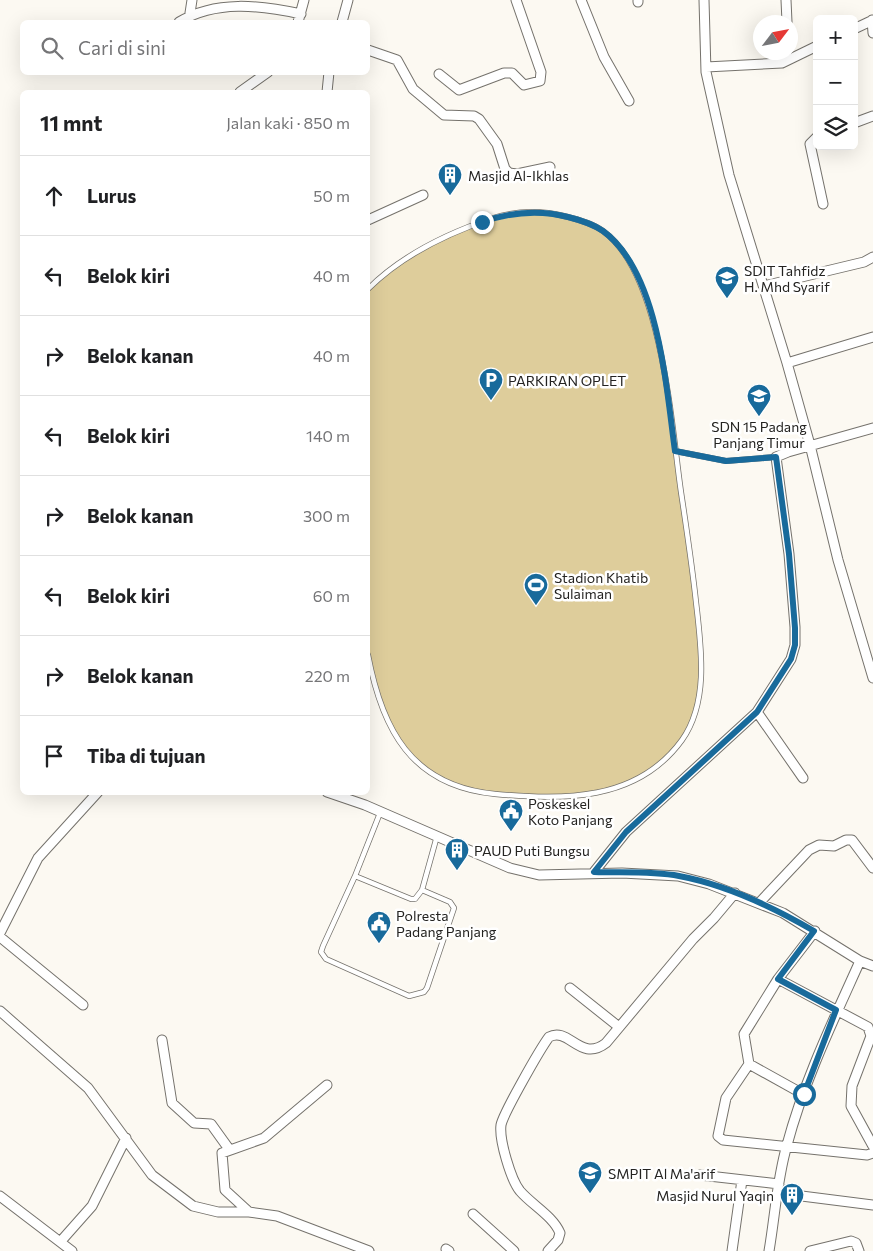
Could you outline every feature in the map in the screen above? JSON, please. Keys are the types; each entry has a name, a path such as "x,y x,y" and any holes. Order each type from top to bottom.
{"street":[{"path":"190,13 192,0"},
{"path":"181,20 190,13 215,3 243,2 300,18 304,0"},
{"path":"343,20 348,0"},
{"path":"439,74 459,90 504,73 512,73 524,85 540,81 541,72 516,0"},
{"path":"581,0 604,57 629,101"},
{"path":"704,0 706,67 729,175 787,363 810,445 838,560 871,664 873,678"},
{"path":"786,0 787,15"},
{"path":"858,27 873,20 873,33"},
{"path":"798,53 813,47"},
{"path":"370,51 397,60 413,89 444,115 474,116 478,119 497,144 505,169 509,174 517,174 550,166"},
{"path":"706,67 782,62 784,60"},
{"path":"243,90 264,75"},
{"path":"327,90 329,75"},
{"path":"858,122 873,116"},
{"path":"813,141 810,144 823,204"},
{"path":"370,219 423,195"},
{"path":"764,286 864,262 873,257"},
{"path":"787,363 873,337"},
{"path":"594,872 626,832 757,712 791,659 795,645 789,554 776,457 810,445 873,428"},
{"path":"757,712 803,778"},
{"path":"0,933 38,858 95,795"},
{"path":"335,795 510,868 539,875 594,872 678,876 734,893 760,902 814,931 860,961 873,966"},
{"path":"760,902 809,850 819,845 834,846 846,840 852,840 873,868"},
{"path":"548,1251 558,1240 559,1230 516,1184 508,1164 500,1132 504,1115 549,1037 559,1035 585,1049 593,1050 606,1043 692,939 714,918 734,893"},
{"path":"814,931 778,979 744,1034 749,1064 726,1098 718,1136 723,1140 786,1147 867,1155 873,1153"},
{"path":"0,937 84,1005"},
{"path":"769,1251 786,1147 836,1010 860,961"},
{"path":"778,979 870,1030 871,1036 852,1086 851,1106 873,1146"},
{"path":"570,988 619,1027"},
{"path":"0,1011 88,1088 152,1175 193,1206 218,1212 249,1212 278,1216 367,1250"},
{"path":"162,1040 172,1103 194,1123 211,1124 229,1149"},
{"path":"749,1064 804,1094"},
{"path":"249,1212 225,1190 220,1155 229,1149 264,1138 328,1085"},
{"path":"61,1241 92,1206 126,1138"},
{"path":"700,1175 742,1180 779,1189 873,1205"},
{"path":"732,1251 742,1180"},
{"path":"0,1196 72,1251"},
{"path":"473,1214 514,1251"},
{"path":"810,1251 851,1241 856,1244 859,1251"}],"lane":[{"path":"370,287 401,263 430,245 482,222 506,214 523,212 550,213 592,225 611,238 626,256 649,305 661,360 675,451 701,647 700,678 694,717 678,745 652,772 630,784 565,797 490,794 442,778 410,757 394,736 378,701 370,664"},
{"path":"675,451 726,461 776,457"},
{"path":"380,813 355,876 321,952 331,963 410,996 424,992 454,908 450,902 422,890"},
{"path":"355,876 411,899 420,895 437,836"}],"shaded area":[{"path":"523,213 569,219 591,226 610,239 630,265 640,285 651,316 661,361 698,637 700,655 699,691 690,723 672,751 656,767 638,779 604,790 546,796 515,795 485,791 456,783 431,772 411,756 388,717 370,657 370,289 401,264 440,241 482,223"}],"place":[{"name":"Masjid Al-Ikhlas","path":"450,196"},
{"name":"SDIT Tahfidz H. Mhd Syarif","path":"727,299"},
{"name":"PARKIRAN OPLET","path":"491,401"},
{"name":"SDN 15 Padang Panjang Timur","path":"759,417"},
{"name":"Stadion Khatib Sulaiman","path":"536,606"},
{"name":"Poskeskel Koto Panjang","path":"511,832"},
{"name":"PAUD Puti Bungsu","path":"457,871"},
{"name":"Polresta Padang Panjang","path":"379,944"},
{"name":"SMPIT Al Ma'arif","path":"590,1194"},
{"name":"Masjid Nurul Yaqin","path":"792,1216"}],"route":[{"path":"482,222 506,214 523,212 550,213 576,219 602,230 631,262 649,305 661,360 675,451 726,461 776,457 789,554 795,628 794,653 757,712 626,832 594,872 678,876 709,884 760,902 814,931 778,979 836,1010 804,1094"}]}
